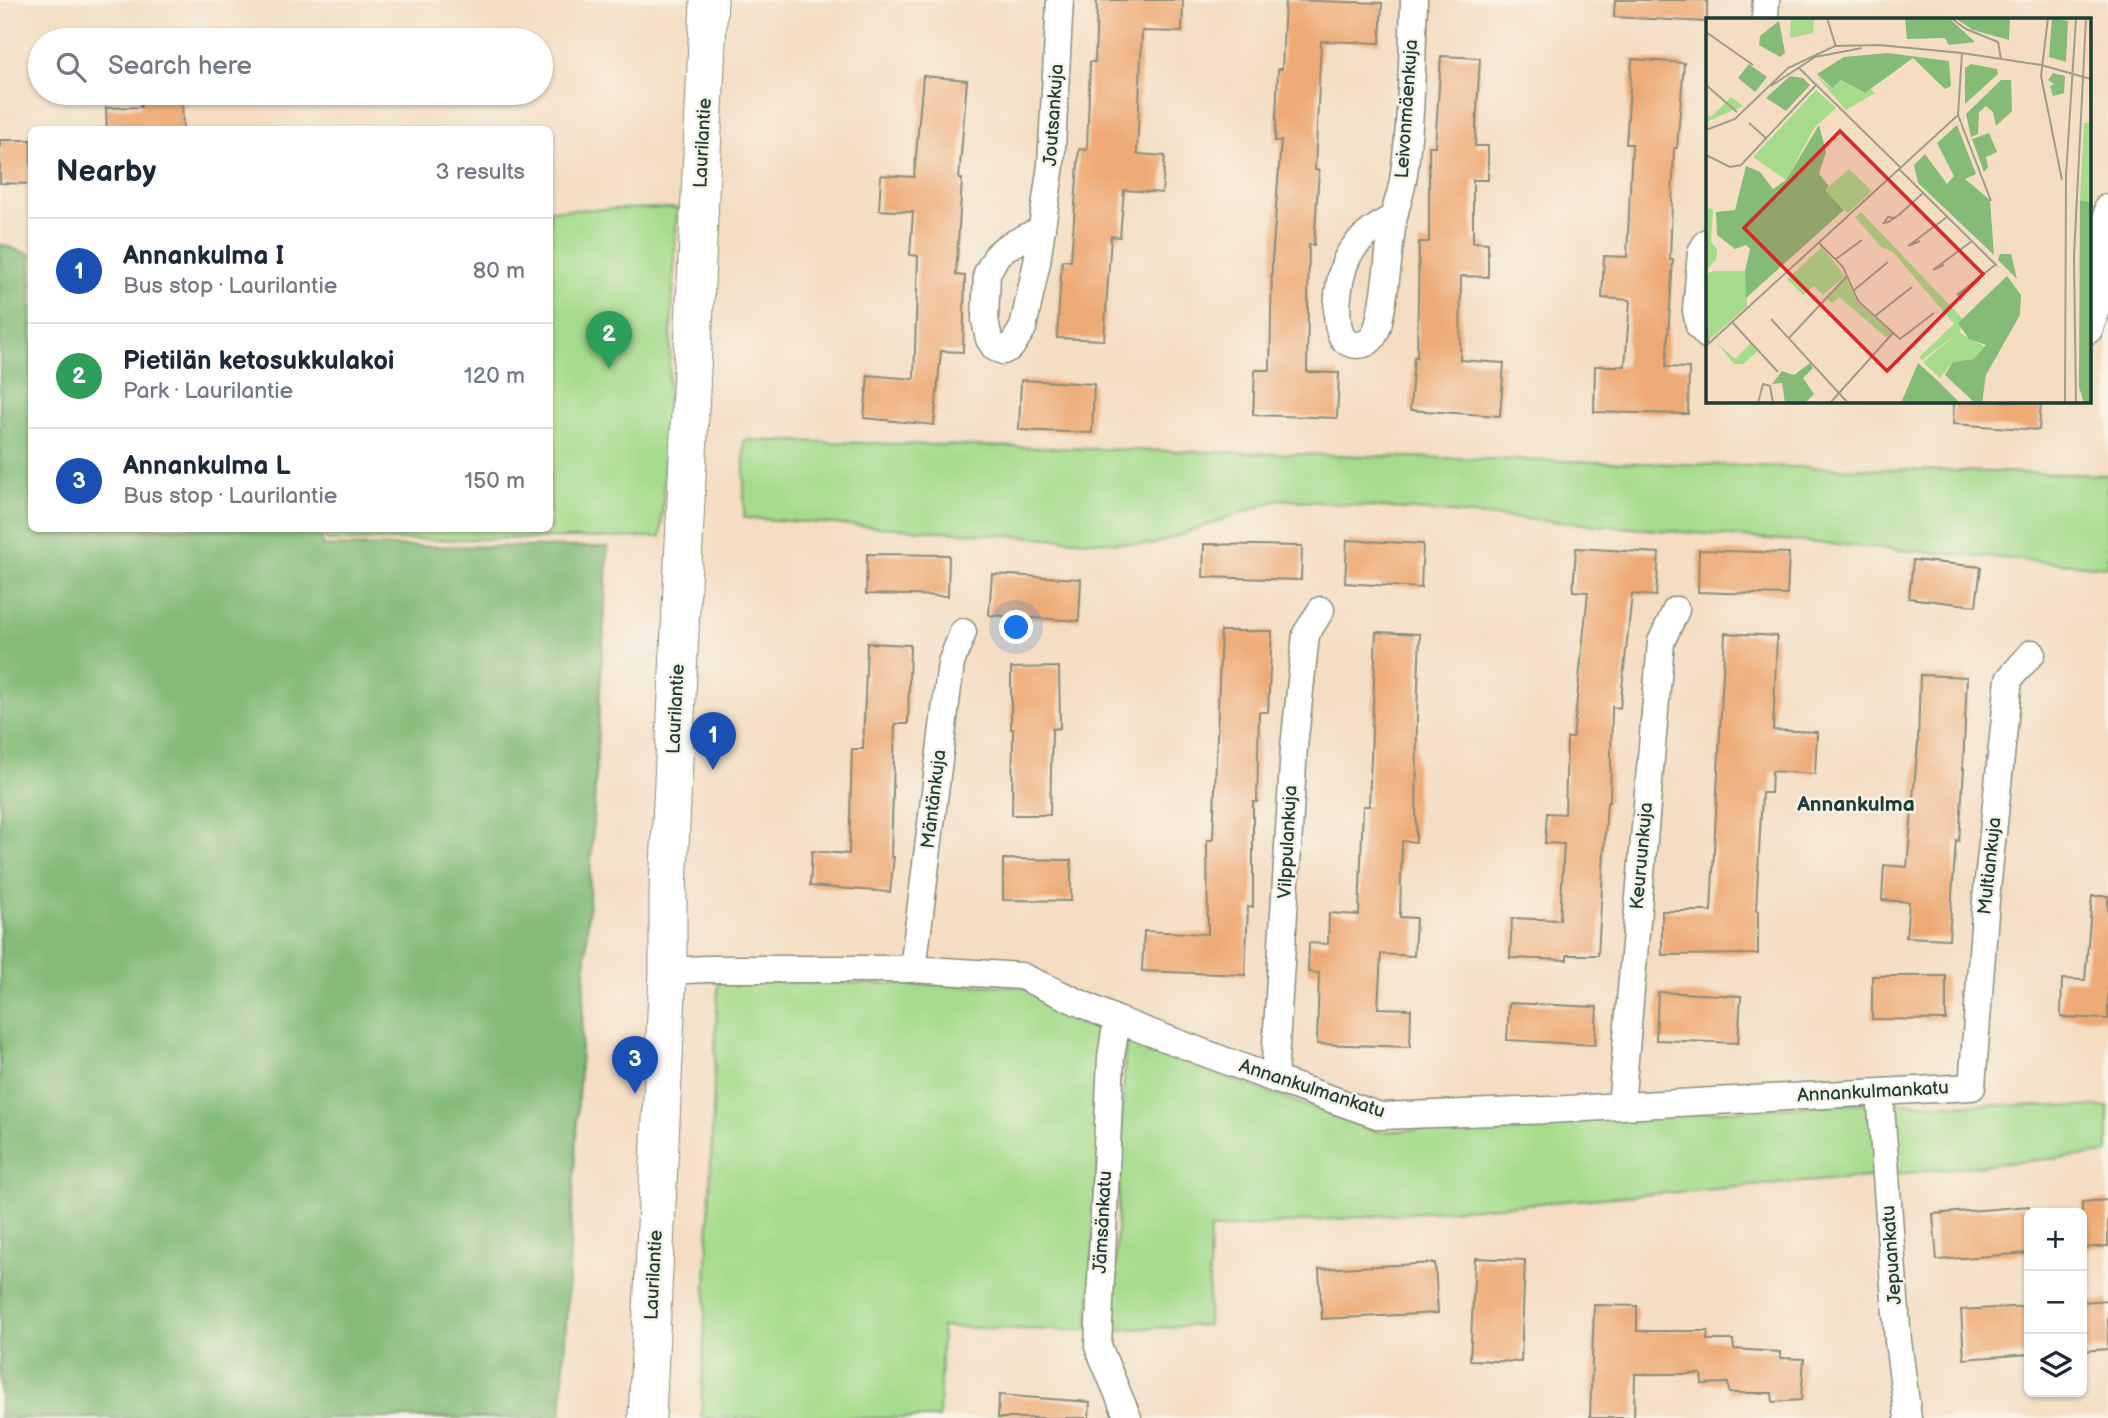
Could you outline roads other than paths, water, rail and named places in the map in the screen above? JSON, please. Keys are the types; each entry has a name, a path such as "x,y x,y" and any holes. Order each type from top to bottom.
{"street":[{"name":"Laurilantie","path":"647,1418 668,971 668,876 709,0"},
{"name":"Joutsankuja","path":"1042,229 1051,165 1060,0"},
{"name":"Leivonmäenkuja","path":"1393,217 1403,182 1414,0"},
{"path":"1765,18 1766,0"},
{"path":"2090,328 2102,264 2101,223"},
{"path":"1706,244 1701,252 1696,318 1706,334"},
{"name":"Vilppulankuja","path":"1273,1079 1294,747 1306,634 1321,610"},
{"name":"Keuruunkuja","path":"1621,1106 1661,642 1676,610"},
{"name":"Mäntänkuja","path":"913,969 951,663 963,632"},
{"name":"Multiankuja","path":"1972,1087 1986,900 2009,680 2032,653"},
{"name":"Annankulmankatu","path":"668,971 913,969 1021,976 1117,1020 1380,1116 1972,1087"},
{"name":"Jämsänkatu","path":"1117,1020 1111,1057 1098,1346 1128,1418"},
{"name":"Jepuankatu","path":"1880,1092 1898,1341 1908,1418"}],"place":[{"name":"Pietilän ketosukkulakoi","path":"609,369"},
{"name":"Annankulma I","path":"713,770"},
{"name":"Annankulma L","path":"635,1094"}],"district":[{"name":"Annankulma","path":"1856,804"}]}
